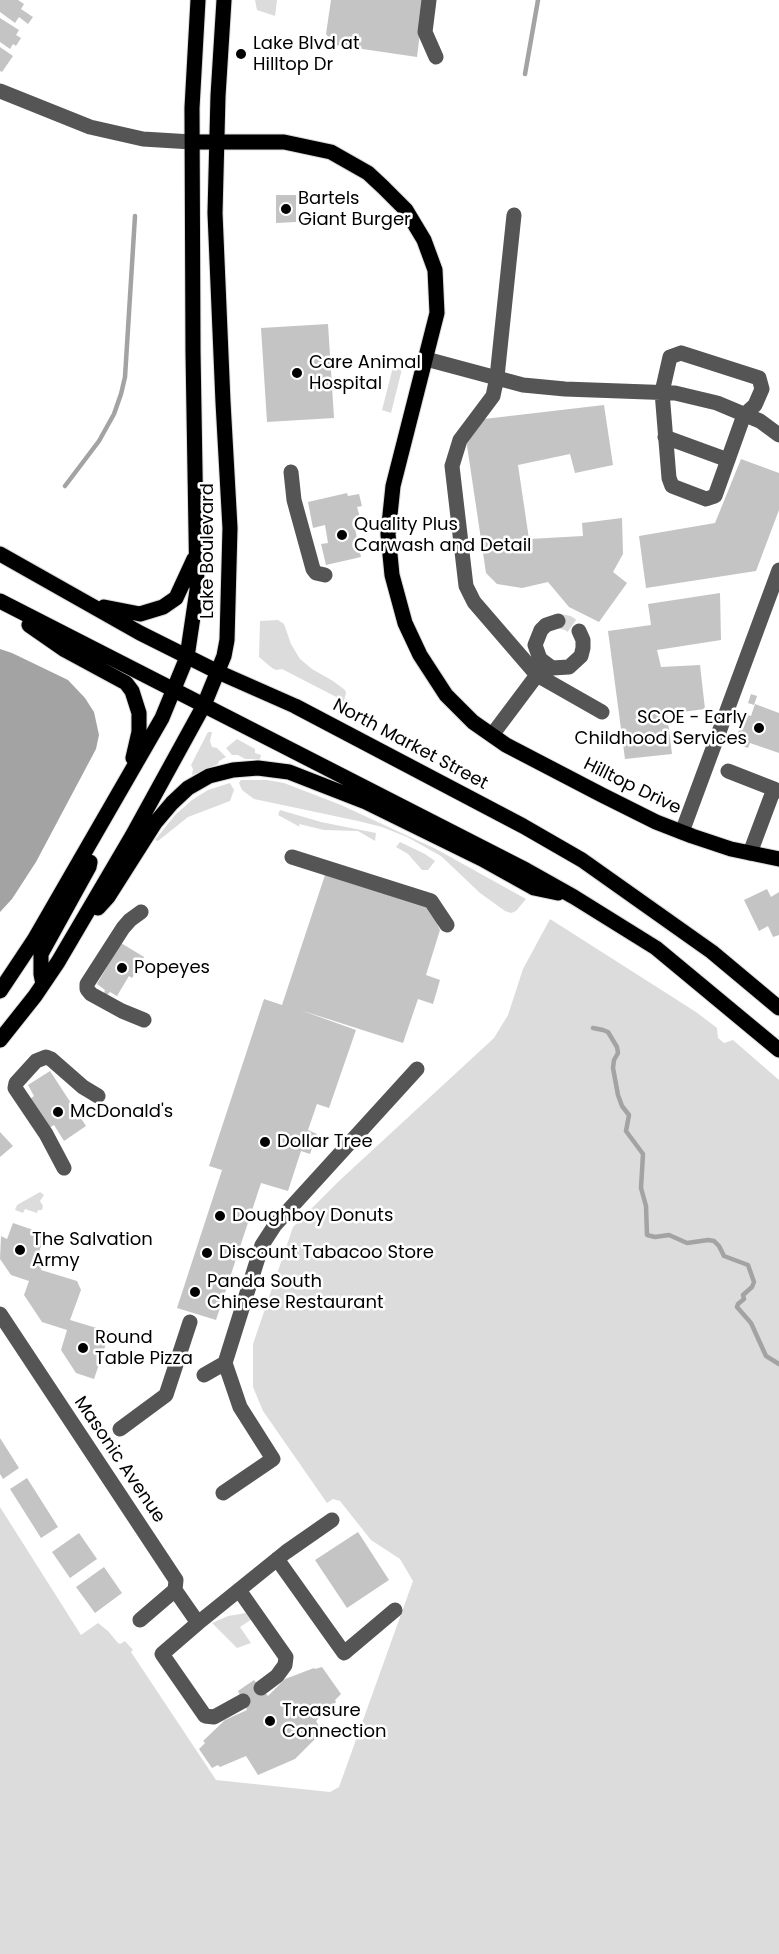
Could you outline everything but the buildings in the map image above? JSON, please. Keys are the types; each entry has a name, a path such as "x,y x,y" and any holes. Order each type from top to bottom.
{"main road":[{"name":"Lake Boulevard","path":"2,985 25,956 162,718 187,657 197,590 192,108 198,0"},
{"name":"Lake Boulevard","path":"0,1040 43,984 80,924 204,705 218,672 227,640 230,528 215,213 216,142 224,0"},
{"name":"Hilltop Drive","path":"192,142 284,142 331,152 368,173 406,210 424,240 435,270 437,313 393,486 388,523 392,575 405,623 420,655 446,695 473,722 520,753 602,795 682,832 731,849 779,859"},
{"name":"North Market Street","path":"0,554 83,602 187,657 295,706 523,826 582,860 712,952 779,1008"},
{"path":"83,602 140,614 163,607 176,598 196,555"},
{"path":"0,603 204,705 526,870 574,897 656,948 779,1050"},
{"path":"0,603 65,650 126,683 132,691 139,713 139,732 133,757 115,797"},
{"path":"80,924 108,897 155,824 172,803 188,788 209,776 245,768 279,770 308,779 366,802 418,827 534,888 574,897"},
{"path":"43,984 40,974 41,954 89,867 94,838"}],"street":[{"path":"429,0 425,32 436,57"},
{"path":"0,91 90,128 143,139 192,142"},
{"path":"514,215 493,396 460,440 452,466 466,586 474,602 541,670 602,712"},
{"path":"681,353 759,378 762,389 755,405 744,415 715,496 706,499 672,486 669,478 662,392 670,357 681,353"},
{"path":"426,359 523,385 675,393 717,404 760,421 779,435"},
{"path":"665,437 728,460"},
{"path":"291,472 293,496 313,569 316,573 325,575"},
{"path":"682,832 779,570"},
{"path":"492,735 541,670 537,652 537,637 546,625 558,621"},
{"path":"541,670 560,669 575,663 583,648 579,631"},
{"path":"728,771 777,790 750,853"},
{"path":"292,857 431,901 447,925"},
{"path":"141,912 123,928 87,984 87,989 122,1011 144,1020"},
{"path":"64,1168 46,1134 15,1088 16,1083 36,1061 46,1057 83,1087 98,1096"},
{"path":"223,1493 273,1459 240,1407 225,1363 262,1245 269,1234 417,1069"},
{"name":"Masonic Avenue","path":"0,1314 167,1565 176,1580 175,1590 198,1623"},
{"path":"120,1429 166,1395 190,1322"},
{"path":"204,1375 225,1363"},
{"path":"243,1701 214,1718 205,1716 162,1654 277,1559 332,1520"},
{"path":"277,1559 344,1653 394,1610"},
{"path":"141,1620 175,1590"},
{"path":"239,1590 286,1657 285,1665 277,1676 261,1688"}],"shaded area":[{"path":"255,0 277,0 275,16 257,10"},
{"path":"393,367 402,369 391,413 382,410"},
{"path":"278,620 284,624 291,644 300,659 345,690 344,701 282,669 272,668 259,657 260,621"},
{"path":"0,649 68,680 85,698 94,712 99,735 96,749 36,862 12,899 0,912"},
{"path":"208,732 212,732 210,741 212,747 217,748 226,757 218,764 192,775 191,765"},
{"path":"237,739 255,749 255,753 261,755 260,759 245,759 232,755 226,748"},
{"path":"241,780 267,780 284,783 341,805 436,849 526,899 516,911 511,913 505,911 480,893 441,856 407,837 358,821 254,799 242,790 239,783"},
{"path":"230,783 234,790 230,801 188,817 158,841 155,840 175,815 192,800 208,790"},
{"path":"280,810 321,822 376,833 375,841 358,831 324,830 299,824 300,827 278,815"},
{"path":"400,842 435,861 428,870 422,870 408,854 396,847"},
{"path":"550,919 696,1012 717,1028 718,1038 724,1043 733,1040 779,1080 779,1954 0,1954 0,1507 81,1635 98,1623 118,1643 125,1641 216,1780 330,1792 339,1787 413,1581 400,1559 371,1540 340,1501 333,1499 327,1503 263,1411 253,1387 253,1344 293,1227 339,1181 494,1038 508,1015 523,969"},
{"path":"40,1192 44,1195 40,1201 43,1206 42,1210 38,1210 37,1213 25,1209 23,1213 15,1210 17,1205"},
{"path":"246,1613 252,1619 240,1627 251,1643 237,1648 212,1623 228,1616"}],"waterway":[{"path":"525,74 538,0"},
{"path":"65,486 99,441 114,414 121,394 125,377 135,216"},
{"path":"593,1028 608,1032 617,1047 618,1053 613,1068 618,1095 629,1115 626,1131 643,1154 641,1188 646,1206 647,1235 655,1237 669,1235 687,1243 714,1241 724,1256 748,1265 754,1282 737,1307 751,1323 766,1356 779,1364"}],"tunnel":[{"path":"558,621 568,623 579,631"}],"place":[{"name":"Lake Blvd at Hilltop Dr","path":"241,54"},
{"name":"Bartels Giant Burger","path":"286,209"},
{"name":"Care Animal Hospital","path":"297,373"},
{"name":"Quality Plus Carwash and Detail","path":"342,535"},
{"name":"SCOE - Early Childhood Services","path":"759,728"},
{"name":"Popeyes","path":"122,968"},
{"name":"McDonald's","path":"58,1112"},
{"name":"Dollar Tree","path":"265,1142"},
{"name":"Doughboy Donuts","path":"220,1216"},
{"name":"The Salvation Army","path":"20,1250"},
{"name":"Discount Tabacoo Store","path":"207,1253"},
{"name":"Panda South Chinese Restaurant","path":"195,1292"},
{"name":"Round Table Pizza","path":"83,1348"},
{"name":"Treasure Connection","path":"270,1721"}]}
